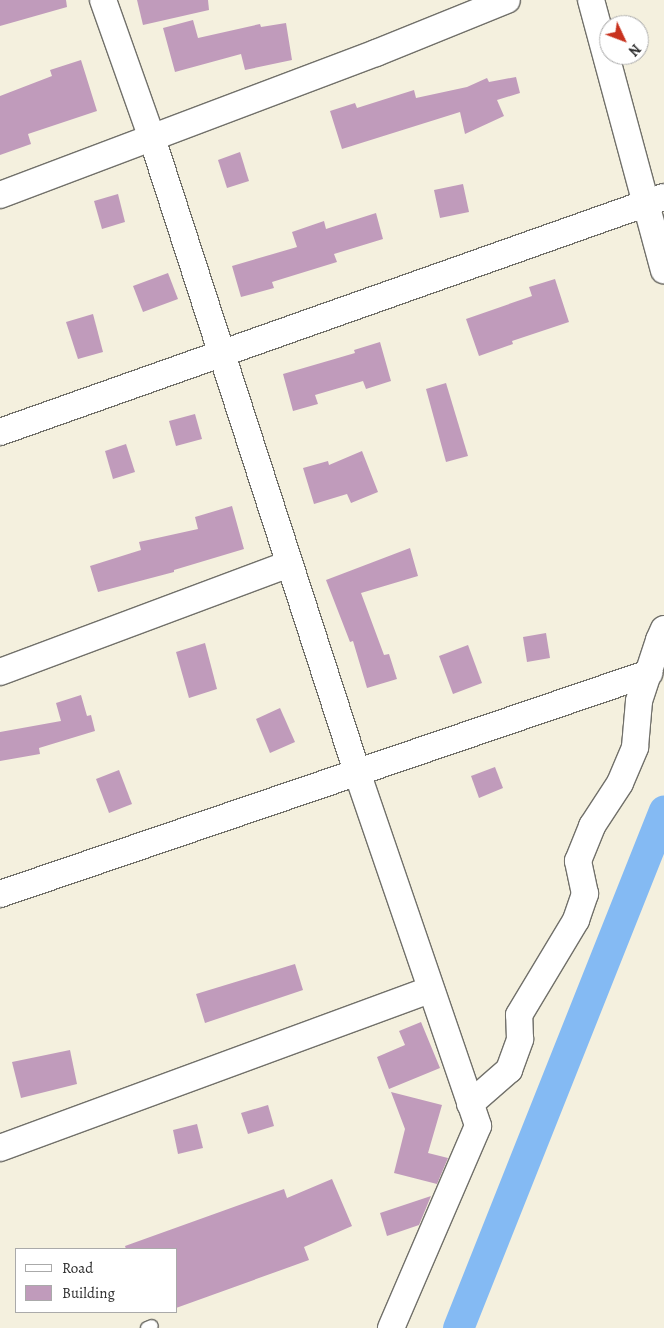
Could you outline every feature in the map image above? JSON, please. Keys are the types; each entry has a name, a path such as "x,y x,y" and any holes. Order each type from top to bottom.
{"street":[{"path":"103,0 152,138 357,772 478,1126 391,1328"},
{"path":"0,195 507,0"},
{"path":"591,0 655,200 664,270"},
{"path":"0,432 655,200"},
{"path":"0,672 290,564"},
{"path":"470,1104 509,1070 520,1039 519,1015 576,920 585,894 578,861 592,826 620,783 635,747 639,701 664,630"},
{"path":"0,894 648,673"},
{"path":"0,1148 431,989"}],"building":[{"path":"0,0 66,0 67,7 0,26"},
{"path":"137,0 208,0 209,10 143,25"},
{"path":"193,20 198,38 260,24 261,27 286,23 292,60 245,70 241,54 175,72 163,28"},
{"path":"81,60 97,111 28,134 31,144 0,155 0,96 52,76 50,70"},
{"path":"516,77 520,93 497,100 504,116 465,134 460,112 342,149 330,111 355,103 357,108 414,90 416,98 467,87 487,78 489,82"},
{"path":"240,152 249,181 227,188 218,160"},
{"path":"463,184 469,212 440,218 434,190"},
{"path":"118,194 125,222 102,229 94,201"},
{"path":"376,213 383,239 334,254 337,262 272,282 274,288 241,297 232,266 297,247 292,232 324,221 326,229"},
{"path":"168,273 178,299 143,312 133,286"},
{"path":"555,279 569,322 512,341 513,344 479,356 466,319 532,296 529,287"},
{"path":"93,314 103,352 78,359 66,322"},
{"path":"380,342 391,381 366,389 363,381 315,395 318,404 293,411 283,374 355,353 354,350"},
{"path":"446,383 468,456 446,462 426,389"},
{"path":"195,414 202,439 176,446 169,421"},
{"path":"126,444 135,472 113,479 105,451"},
{"path":"362,451 378,492 351,503 347,494 314,504 303,468 328,461 329,465"},
{"path":"232,506 244,549 174,570 174,572 98,592 90,566 141,550 139,542 198,529 195,517"},
{"path":"410,548 418,576 361,593 384,655 389,654 397,679 367,688 353,641 350,642 326,580"},
{"path":"546,633 550,658 527,662 523,637"},
{"path":"205,643 217,689 189,698 176,652"},
{"path":"468,645 482,683 453,694 439,656"},
{"path":"81,695 87,716 91,715 95,731 39,748 40,754 0,761 0,732 61,721 56,703"},
{"path":"280,708 295,742 270,753 256,719"},
{"path":"495,767 503,788 479,798 471,776"},
{"path":"119,770 132,804 109,813 96,779"},
{"path":"295,964 303,990 205,1023 196,994"},
{"path":"421,1022 440,1068 389,1089 377,1057 405,1045 399,1031"},
{"path":"70,1050 77,1084 21,1098 12,1062"},
{"path":"391,1092 442,1105 428,1153 448,1158 437,1184 394,1173 405,1129"},
{"path":"268,1105 274,1126 248,1134 241,1113"},
{"path":"197,1124 203,1148 178,1154 173,1130"},
{"path":"332,1179 352,1226 304,1247 309,1260 178,1307 178,1248 126,1248 125,1246 284,1189 287,1198"},
{"path":"431,1196 419,1225 387,1236 380,1213"}],"waterway":[{"path":"458,1328 664,810"}]}
